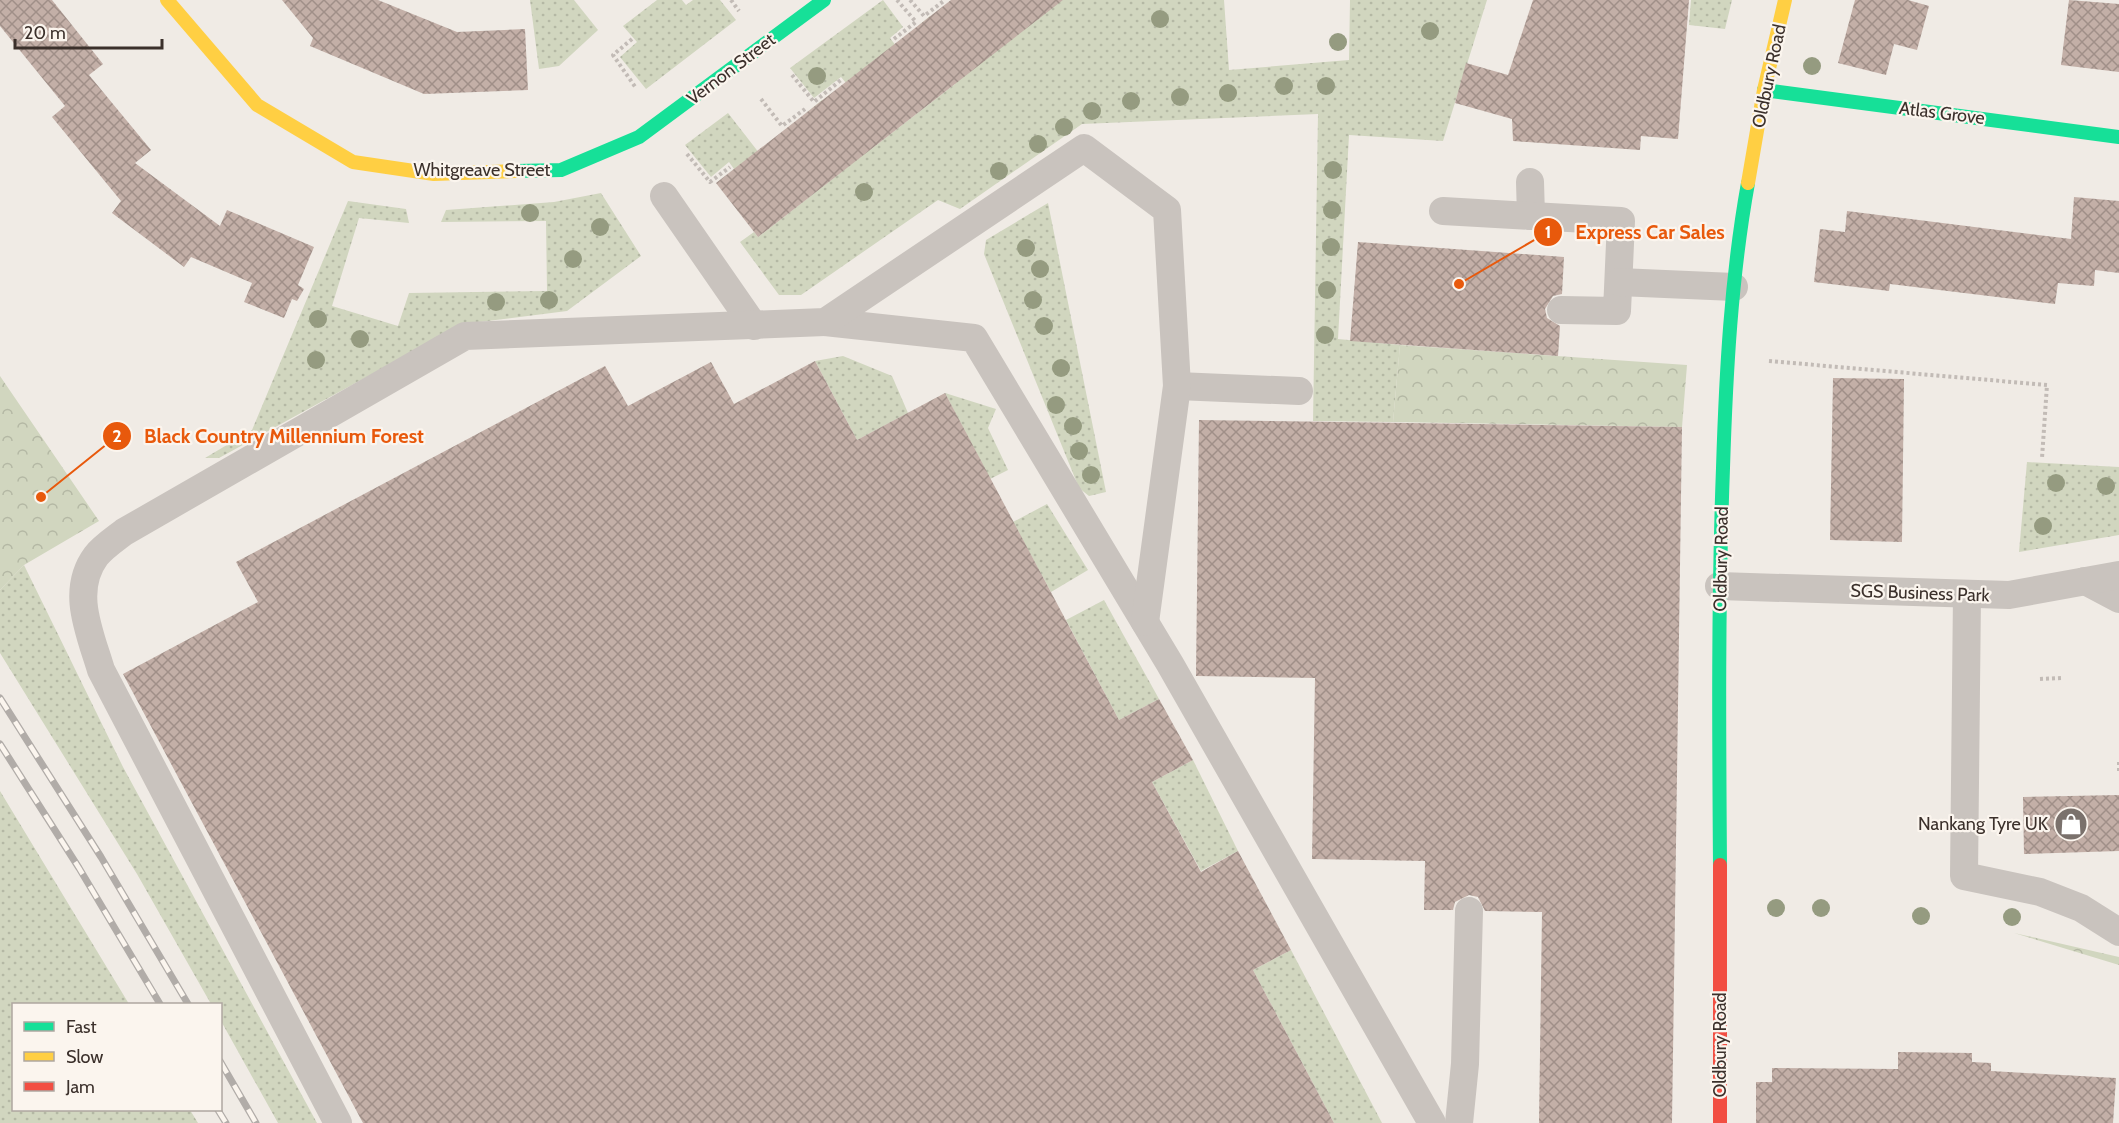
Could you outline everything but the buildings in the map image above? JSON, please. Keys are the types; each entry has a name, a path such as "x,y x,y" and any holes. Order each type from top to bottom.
{"main road":[{"name":"Whitgreave Street","path":"167,0 257,105 353,162 434,174 561,170 639,137"},
{"name":"Vernon Street","path":"639,137 824,0"},
{"name":"Oldbury Road","path":"1720,1123 1719,586 1727,355 1741,220 1764,90 1785,0"},
{"name":"Atlas Grove","path":"1764,90 2119,137"}],"lane":[{"path":"825,322 1084,148 1167,210 1177,386 1145,622"},
{"path":"1530,182 1531,216"},
{"path":"664,196 754,326"},
{"path":"1443,211 1622,221 1617,311 1561,310"},
{"path":"1619,282 1734,287"},
{"path":"338,1123 102,670 82,603 83,579 97,554 124,532 465,336 825,322 974,338 1145,622 1432,1123"},
{"path":"1177,386 1299,390"},
{"name":"SGS Business Park","path":"1719,586 2009,595 2119,575"},
{"path":"2085,581 2119,599"},
{"path":"1967,594 1964,876 2040,892 2081,908 2119,932"},
{"path":"1459,1123 1465,1064 1469,911"}],"path":[{"path":"894,39 916,22 897,0"},
{"path":"910,0 924,16 945,0"},
{"path":"632,39 613,55 638,92"},
{"path":"788,71 813,102 841,80"},
{"path":"757,94 782,126 805,108"},
{"path":"684,150 710,182 730,166"},
{"path":"1758,360 2047,385 2042,458"},
{"path":"2040,679 2062,678"},
{"path":"2119,761 2119,771"}],"green space":[{"path":"530,0 574,0 598,30 559,66 539,69"},
{"path":"657,0 682,0 686,5 693,0 720,0 736,20 646,89 620,57 637,42 623,26"},
{"path":"883,0 903,27 890,38 900,51 851,89 841,77 814,98 790,68"},
{"path":"1063,0 1224,0 1229,70 1349,60 1350,0 1487,0 1443,141 1349,135 1338,339 1400,345 1393,422 1313,421 1318,114 1082,124 960,209 938,200 801,295 779,295 740,242 754,232 758,237 844,170 815,133 806,113 822,100 835,117 870,150 955,84 918,26 930,16 943,33"},
{"path":"1691,0 1732,0 1725,29 1689,25"},
{"path":"728,113 763,158 739,176 729,162 711,177 685,145"},
{"path":"601,193 641,256 567,311 463,324 219,458 205,458 252,430 348,201 406,209 409,223 359,218 332,306 398,326 409,293 547,291 546,221 441,222 446,210 554,202"},
{"path":"1048,203 1106,492 1089,496 1079,488 984,254 986,240"},
{"path":"1400,345 1687,365 1682,427 1393,422"},
{"path":"843,356 892,376 908,413 857,440 815,361"},
{"path":"0,376 99,521 24,565 0,590"},
{"path":"945,393 996,409 988,428 1008,470 990,479"},
{"path":"2027,462 2119,467 2119,535 2019,552"},
{"path":"1047,504 1088,570 1051,592 1013,522"},
{"path":"24,565 123,767 317,1123 278,1123 222,1023 222,1003 210,1003 137,874 0,653 0,590"},
{"path":"1104,600 1159,699 1119,720 1066,620"},
{"path":"1193,760 1238,851 1201,871 1152,782"},
{"path":"0,791 128,1003 12,1003 12,1111 191,1111 198,1123 0,1123"},
{"path":"2014,933 2119,957 2119,965"},
{"path":"1291,950 1382,1123 1334,1123 1253,970"}],"railway":[{"path":"0,698 101,857 187,1003"},
{"path":"0,744 79,868 159,1003"},
{"path":"222,1064 256,1123"},
{"path":"219,1111 226,1123"}],"traffic: fast":[{"path":"517,171 561,170 639,137 824,0"},
{"path":"1764,90 2119,137"},
{"path":"1720,865 1719,716 1724,432 1733,289 1748,183"}],"traffic: slow":[{"path":"167,0 257,105 353,162 434,174 517,171"},
{"path":"1748,183 1764,90 1785,0"}],"traffic: jam":[{"path":"1720,865 1720,1123"}],"place":[{"name":"Express Car Sales","path":"1459,284"},
{"name":"Black Country Millennium Forest","path":"41,497"},
{"name":"Nankang Tyre UK","path":"2071,824"}]}
